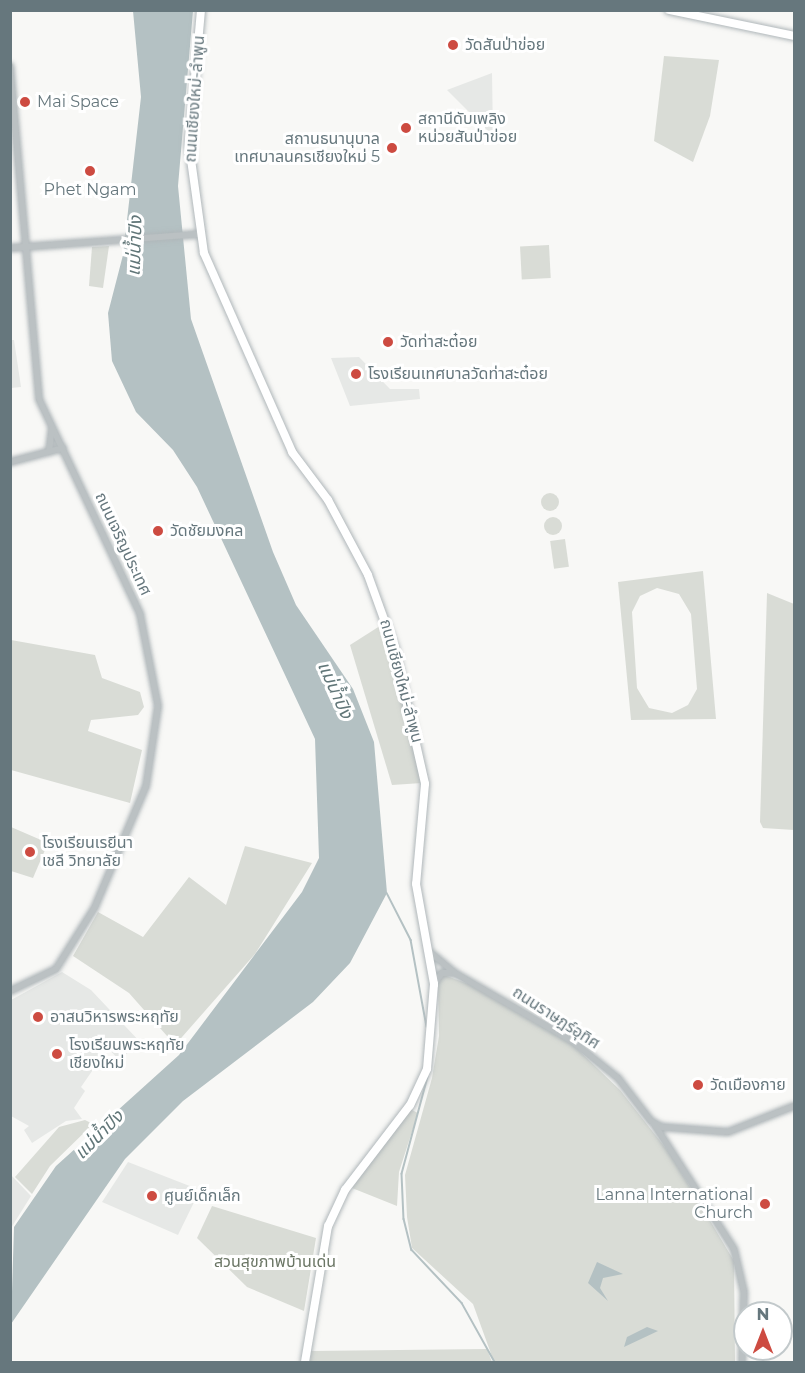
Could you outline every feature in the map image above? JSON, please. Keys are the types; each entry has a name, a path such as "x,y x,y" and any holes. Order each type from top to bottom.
{"main road":[{"name":"ถนนเชียงใหม่-ลำพูน","path":"201,10 189,145 197,234 213,278 286,439 328,500 368,575 394,647 425,784 416,884 434,984 427,1069 423,1082 331,1218 305,1362"},
{"path":"669,10 795,36"}],"street":[{"name":"ถนนเจริญประเทศ","path":"10,66 27,248 34,370 52,428 140,614 152,654 158,714 146,786 95,907 56,969 10,991"},
{"path":"10,248 197,234"},
{"path":"49,452 52,428"},
{"path":"10,462 63,448"},
{"name":"ถนนราษฎร์อุทิศ","path":"430,952 455,973 572,1041 618,1078 654,1124 736,1255 744,1292 742,1362"},
{"path":"434,984 442,973 455,973"},
{"path":"654,1124 694,1134 728,1132 795,1106"}],"shaded area":[{"path":"492,73 493,136 447,90"},
{"path":"11,340 14,340 21,387 11,388"},
{"name":"โรงเรียนเทศบาลวัดท่าสะต๋อย","path":"359,357 390,389 419,389 420,399 350,406 331,358"},
{"name":"โรงเรียนพระหฤทัย เชียงใหม่","path":"62,972 91,990 142,1044 118,1059 108,1048 81,1087 85,1091 74,1108 82,1119 66,1121 32,1143 24,1130 29,1126 11,1116 11,1000"},
{"name":"ศูนย์เด็กเล็ก","path":"128,1162 200,1190 178,1235 102,1202"},
{"path":"11,1175 31,1196 11,1228"}],"green space":[{"path":"664,56 719,60 710,116 693,162 654,141"},
{"path":"549,245 551,278 522,279 520,247"},
{"path":"109,246 103,288 89,286 92,247"},
{"path":"546,493 554,493 559,498 557,509 546,511 541,506 541,498"},
{"path":"553,517 559,520 562,526 559,532 553,535 547,532 544,526 547,520"},
{"path":"565,539 569,567 554,569 550,541"},
{"path":"703,571 716,719 631,720 618,582","holes":["657,588 679,594 691,614 697,689 688,705 672,713 649,708 637,688 632,612 640,596"]},
{"path":"767,593 794,604 794,830 763,828 760,822"},
{"path":"383,624 392,647 422,783 392,785 350,645"},
{"path":"11,640 95,655 102,678 140,692 144,707 138,715 91,720 88,731 142,750 130,803 11,770"},
{"path":"11,827 48,843 33,878 11,871"},
{"path":"245,846 312,863 255,954 175,1045 129,993 73,956 98,912 143,937 189,877 226,905"},
{"path":"444,975 474,986 573,1045 620,1090 671,1155 734,1261 733,1361 735,1362 494,1362 473,1304 412,1248 407,1217 405,1175 432,1078 439,1036 438,983"},
{"path":"410,1109 418,1113 399,1172 397,1206 352,1188"},
{"path":"85,1120 93,1124 50,1166 32,1194 15,1177 59,1127"},
{"name":"สวนสุขภาพบ้านเด่น","path":"212,1206 316,1238 304,1311 247,1287 197,1238"},
{"path":"487,1349 492,1362 310,1362 311,1351"}],"water":[{"name":"แม่น้ำปิง","path":"133,11 193,11 178,186 191,319 273,552 296,605 353,689 374,742 387,893 350,963 313,1002 183,1101 125,1159 11,1324 14,1227 56,1166 179,1055 302,892 319,858 315,739 197,487 173,450 136,412 112,361 108,313 123,255 141,97"},
{"path":"597,1262 623,1274 603,1278 600,1288 608,1301 588,1283"},
{"path":"647,1327 658,1331 624,1347 627,1337"}],"waterway":[{"path":"387,893 411,940 427,1027"},
{"path":"428,1077 402,1174 404,1219 412,1250 462,1303 495,1362"}],"place":[{"name":"วัดสันป่าข่อย","path":"453,45"},
{"name":"Mai Space","path":"25,102"},
{"name":"สถานีดับเพลิง หน่วยสันป่าข่อย","path":"406,128"},
{"name":"สถานธนานุบาล เทศบาลนครเชียงใหม่ 5","path":"392,148"},
{"name":"Phet Ngam","path":"90,171"},
{"name":"วัดท่าสะต๋อย","path":"388,342"},
{"name":"โรงเรียนเทศบาลวัดท่าสะต๋อย","path":"356,374"},
{"name":"วัดชัยมงคล","path":"158,531"},
{"name":"โรงเรียนเรยีนา เชลี วิทยาลัย","path":"30,852"},
{"name":"อาสนวิหารพระหฤทัย","path":"38,1017"},
{"name":"โรงเรียนพระหฤทัย เชียงใหม่","path":"57,1054"},
{"name":"วัดเมืองกาย","path":"698,1085"},
{"name":"ศูนย์เด็กเล็ก","path":"152,1196"},
{"name":"Lanna International Church","path":"765,1204"}]}
